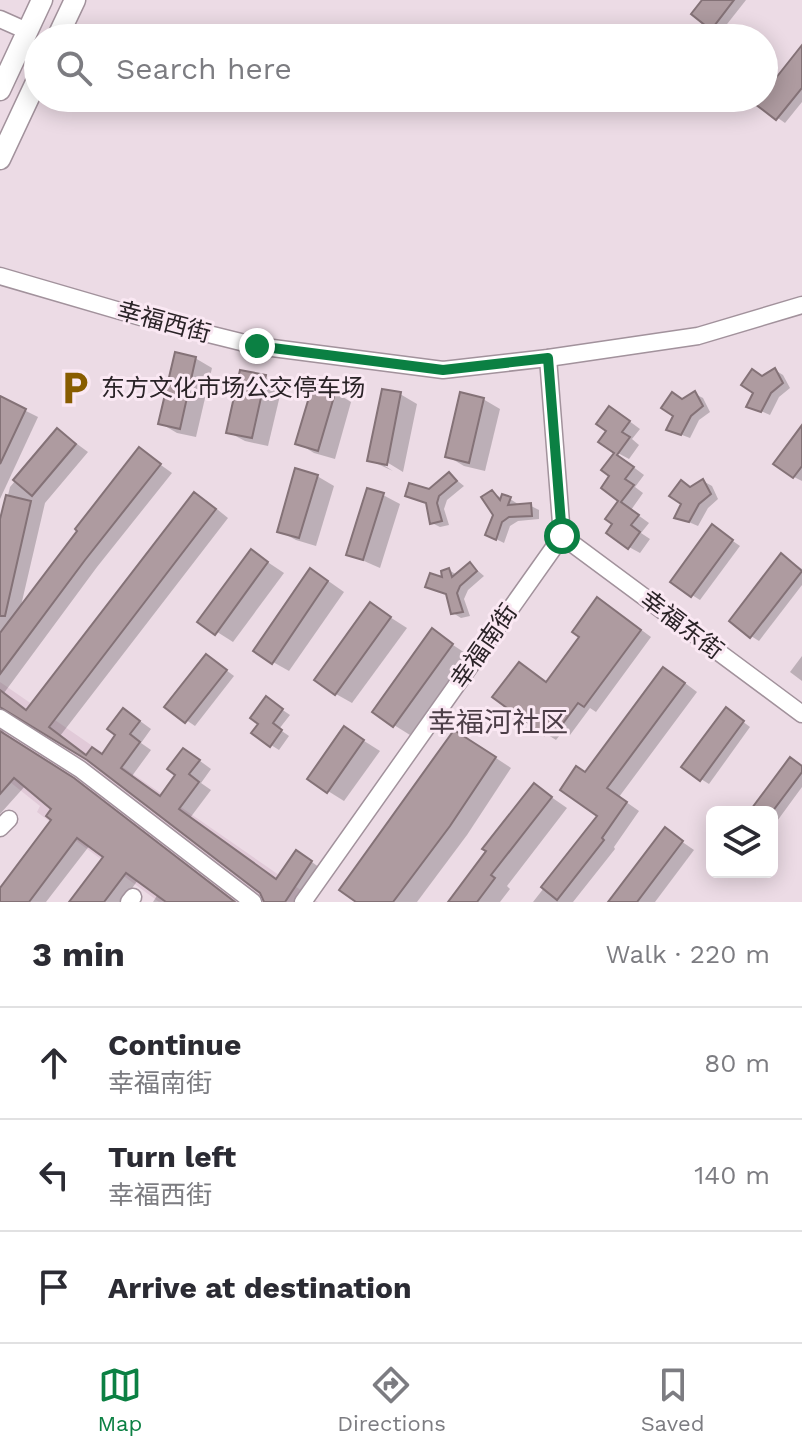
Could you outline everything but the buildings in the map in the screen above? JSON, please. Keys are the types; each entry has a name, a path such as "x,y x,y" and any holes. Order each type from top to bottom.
{"main road":[{"path":"30,24 42,0"},
{"path":"64,24 75,0"},
{"path":"0,90 24,38"},
{"path":"0,159 24,108"}],"street":[{"path":"0,19 24,30"},
{"name":"幸福西街","path":"0,276 144,318 257,346 443,370 698,336 802,305"},
{"path":"548,358 562,536"},
{"name":"幸福东街","path":"562,536 802,714"},
{"name":"幸福南街","path":"303,902 562,536"},
{"path":"0,718 80,769 253,902"}],"shaded area":[{"path":"0,682 318,902 159,902 37,812 40,806 0,774"}],"place":[{"name":"东方文化市场公交停车场","path":"75,388"}],"district":[{"name":"幸福河社区","path":"498,722"}],"route":[{"path":"257,346 443,370 548,358 562,536"}]}
